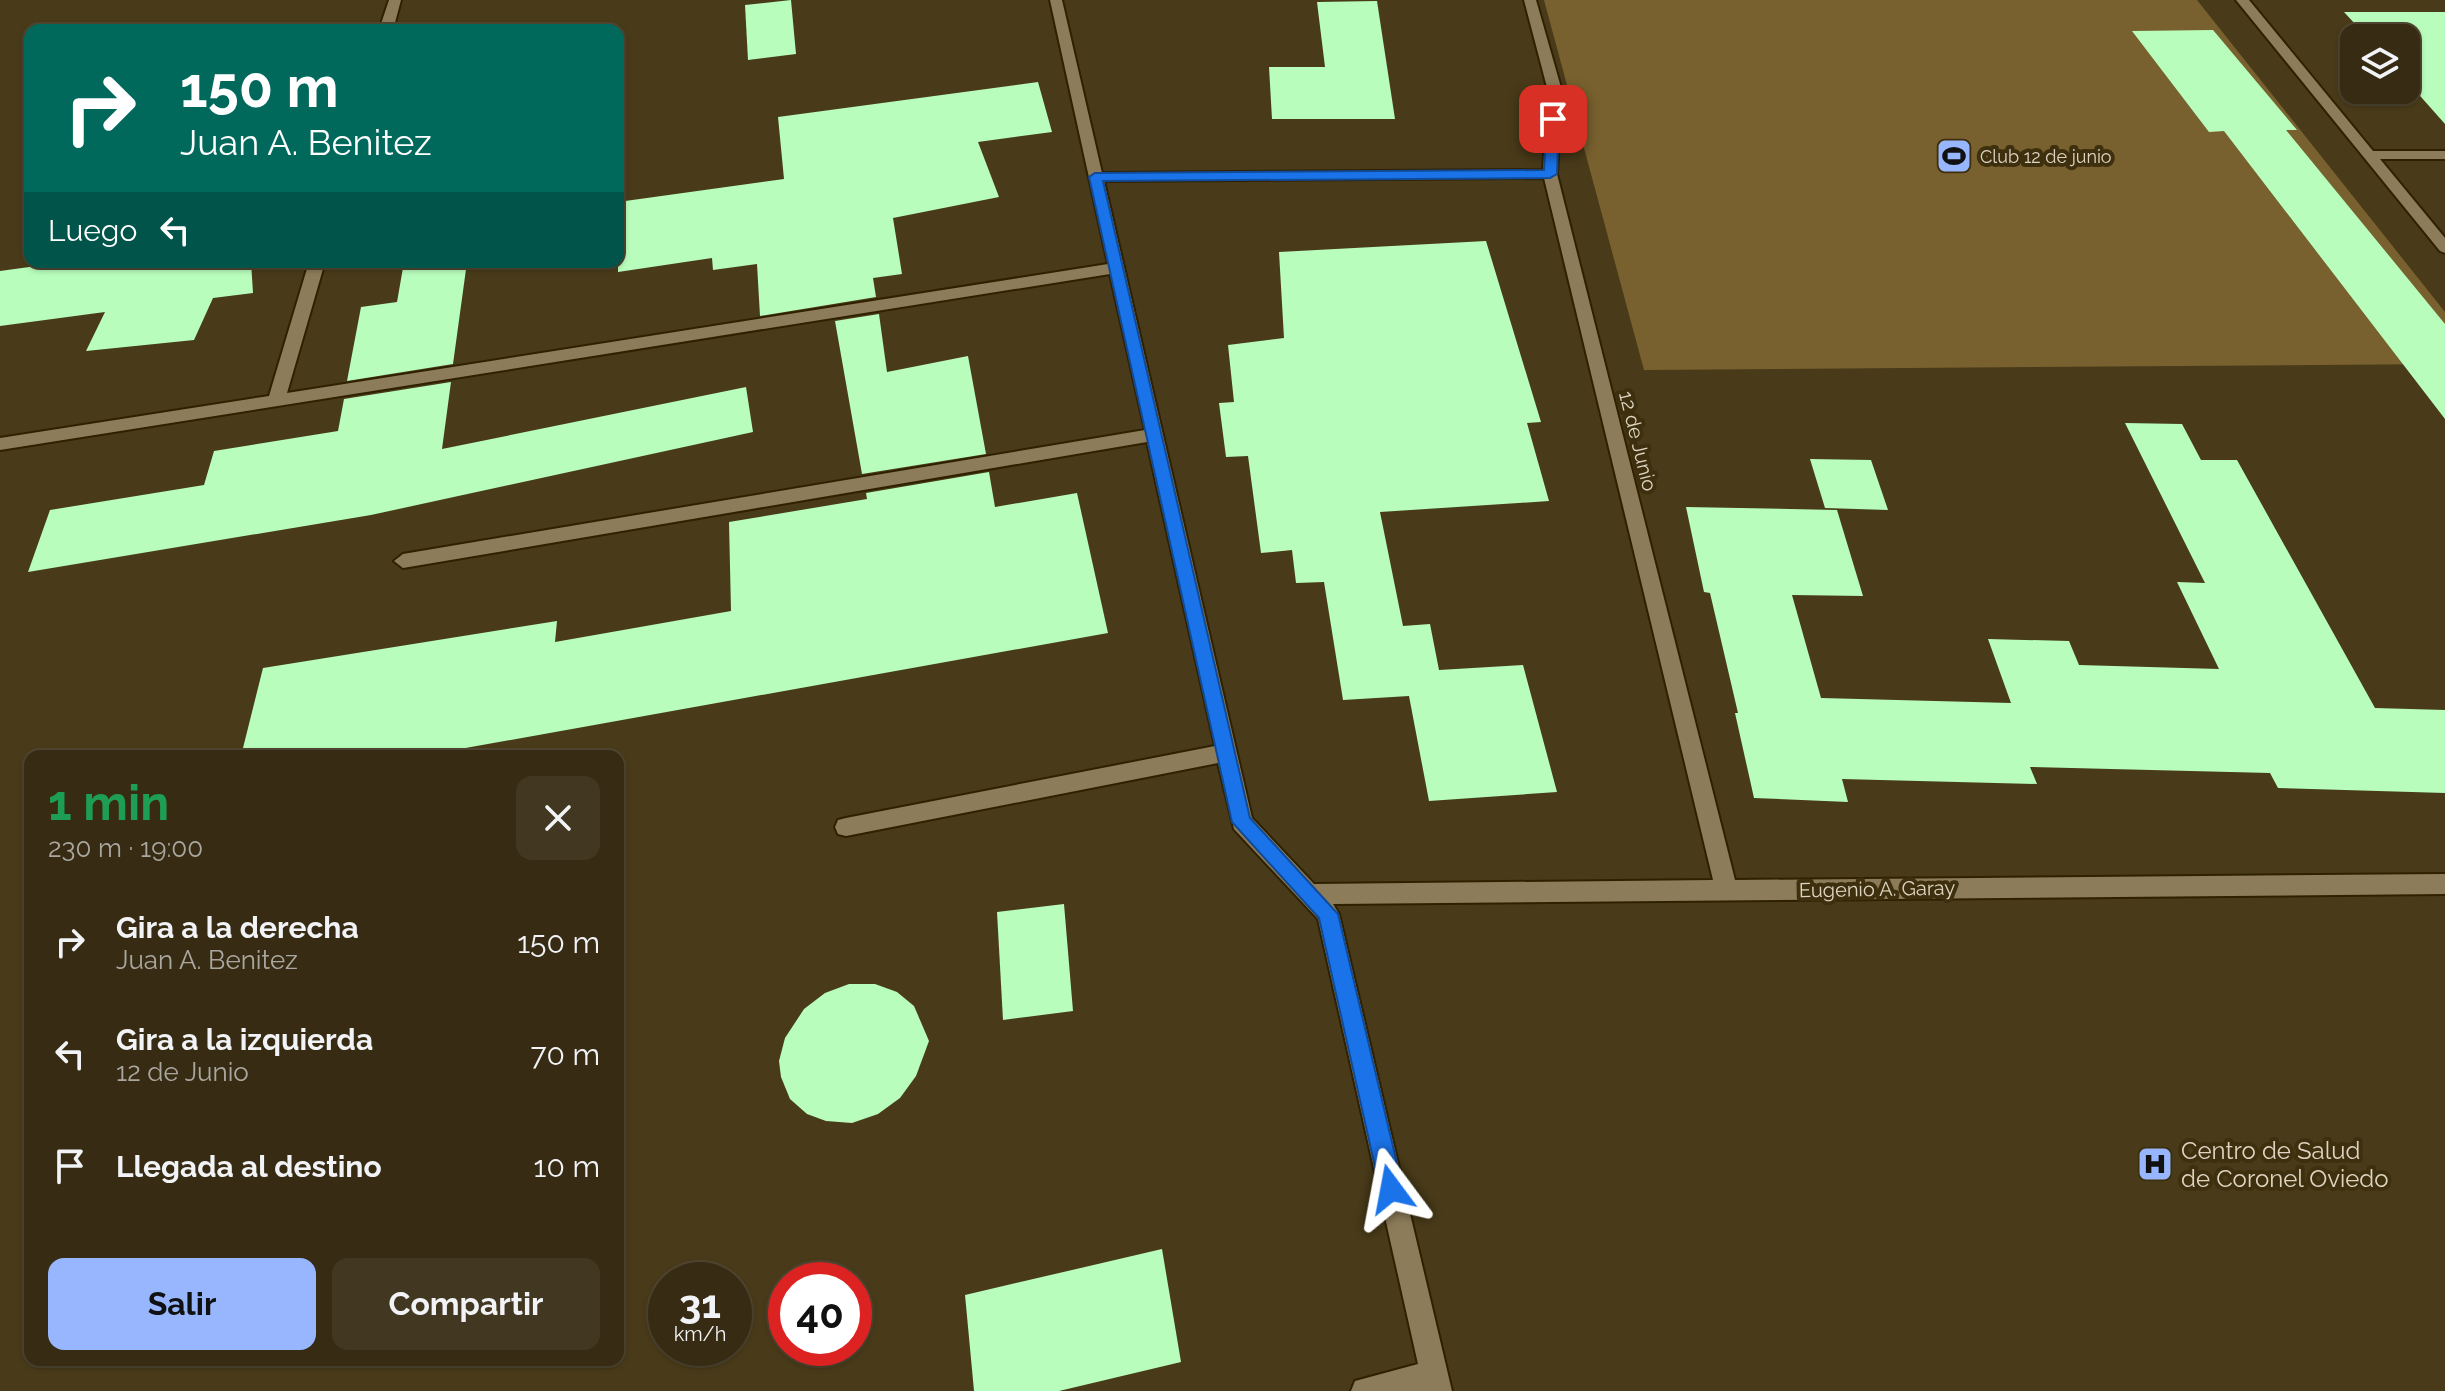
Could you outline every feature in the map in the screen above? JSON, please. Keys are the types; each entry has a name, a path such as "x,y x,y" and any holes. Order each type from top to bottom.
{"street":[{"path":"388,24 395,0"},
{"path":"1056,0 1242,822 1328,914 1436,1382 1365,1391"},
{"name":"12 de Junio","path":"1530,0 1555,91 1550,174 1726,890"},
{"path":"2242,0 2445,248"},
{"path":"2369,155 2445,155"},
{"path":"1095,177 1550,174"},
{"path":"276,401 315,268"},
{"path":"0,444 1116,268"},
{"path":"403,561 1154,435"},
{"path":"846,827 1226,753"},
{"name":"Eugenio A. Garay","path":"1310,894 2445,884"}],"shaded area":[{"name":"Club 12 de junio","path":"1544,0 2197,0 2445,312 2445,364 1644,370"}],"building":[{"path":"791,0 796,54 748,60 745,5"},
{"path":"1377,1 1395,119 1272,119 1269,67 1325,67 1317,2"},
{"path":"2344,12 2445,12 2445,124 2420,96 2420,24 2355,24"},
{"path":"2213,30 2297,130 2286,130 2445,324 2445,419 2224,131 2209,132 2132,31"},
{"path":"1038,82 1052,132 978,142 999,197 893,218 902,274 873,278 876,297 760,316 757,264 713,270 712,258 618,272 618,268 624,268 624,201 784,179 778,117"},
{"path":"1486,241 1541,422 1527,423 1549,501 1380,512 1403,626 1430,624 1439,670 1523,665 1557,792 1429,801 1409,696 1343,700 1324,582 1296,583 1292,550 1261,553 1248,456 1226,457 1219,403 1234,402 1228,345 1284,338 1279,252"},
{"path":"24,268 251,268 253,293 213,298 194,340 86,351 105,312 0,326 0,271"},
{"path":"403,268 466,268 453,364 347,381 361,307 397,302"},
{"path":"879,314 887,372 968,356 986,454 862,474 835,321"},
{"path":"451,382 442,449 746,387 753,432 371,515 28,572 50,510 204,485 214,451 338,431 344,399"},
{"path":"2125,423 2182,424 2201,460 2237,460 2375,708 2445,710 2445,793 2278,788 2270,773 2030,767 2037,784 1842,779 1848,802 1754,798 1710,593 1704,592 1686,507 1837,510 1863,596 1792,595 1821,698 2011,703 1988,639 2069,641 2079,665 2219,669 2177,582 2205,583"},
{"path":"1810,459 1871,460 1888,510 1825,508"},
{"path":"989,472 995,507 1077,493 1108,633 455,750 242,750 263,668 557,621 555,642 731,611 729,522 867,499 866,493"},
{"path":"1064,904 1073,1011 1003,1020 997,912"},
{"path":"849,984 875,984 897,992 914,1006 929,1041 916,1076 900,1098 878,1114 852,1123 826,1121 807,1114 790,1099 781,1077 779,1061 785,1038 804,1009 825,993"},
{"path":"1162,1249 1181,1362 1059,1391 974,1391 965,1295"}],"place":[{"name":"Club 12 de junio","path":"1954,156"},
{"name":"Centro de Salud de Coronel Oviedo","path":"2155,1164"}],"route":[{"path":"1391,1189 1328,914 1242,822 1095,177 1550,174 1553,119"}]}
